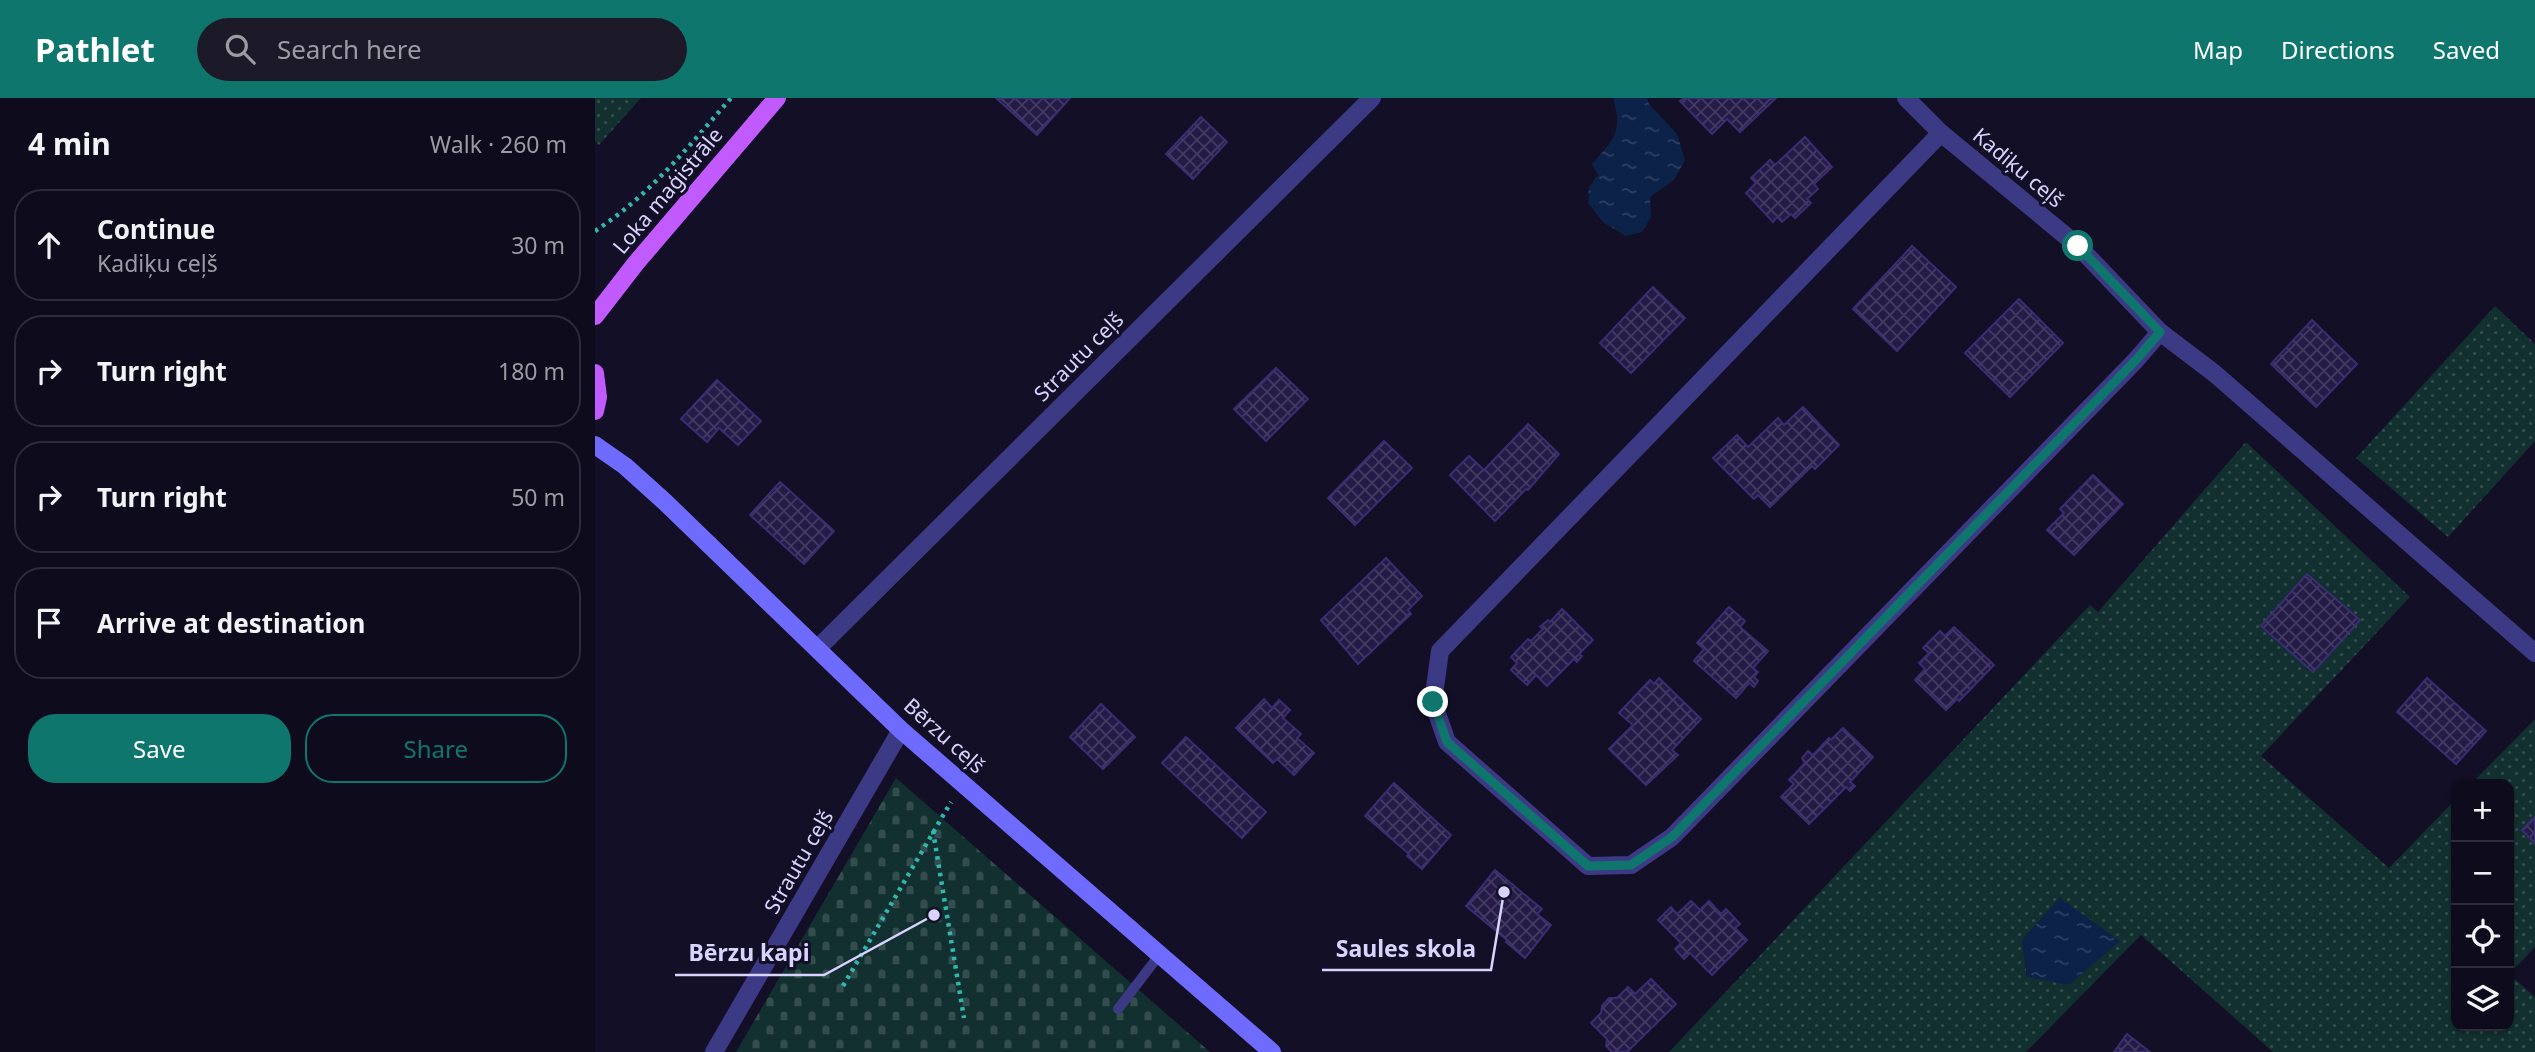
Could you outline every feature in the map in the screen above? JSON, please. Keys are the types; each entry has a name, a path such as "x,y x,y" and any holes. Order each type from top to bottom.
{"main road":[{"name":"Loka maģistrāle","path":"595,316 636,263 777,98"},
{"path":"595,373 598,397 595,411"}],"street":[{"name":"Strautu ceļš","path":"818,648 1372,98"},
{"name":"Kadiķu ceļš","path":"1906,98 1941,133 2078,246 2160,332 2194,358 2535,653"},
{"path":"1941,133 1440,650 1433,702 1447,742 1588,866 1631,865 1672,837 2107,390 2160,332"},
{"name":"Bērzu ceļš","path":"595,444 625,466 665,502 901,730 1272,1052"},
{"name":"Strautu ceļš","path":"714,1052 901,730"}],"lane":[{"path":"1118,1009 1160,954"}],"path":[{"path":"595,231 619,215 659,179 731,98"},
{"path":"843,986 963,783"},
{"path":"933,830 964,1018"}],"green space":[{"path":"595,98 641,98 599,145 595,141"},
{"path":"2495,306 2535,344 2535,441 2448,537 2356,458"},
{"path":"2246,442 2410,597 2261,756 2389,868 2451,804 2451,1031 2514,1031 2514,978 2535,997 2535,1052 2273,1052 2141,935 2026,1052 1669,1052 2090,605 2098,612","holes":["2060,898 2027,977 2022,940"]},
{"path":"2535,719 2535,947 2514,969 2514,779 2476,779"},
{"path":"896,778 1210,1052 736,1052"}],"water":[{"path":"1613,98 1647,98 1649,104 1677,134 1685,160 1674,180 1650,197 1651,217 1642,232 1626,236 1604,223 1588,203 1589,187 1598,175 1592,164 1611,141 1617,128"},
{"path":"2060,898 2120,941 2069,985 2027,977 2022,940"}],"building":[{"path":"996,98 1070,98 1037,135"},
{"path":"1684,98 1776,98 1740,132 1727,119 1712,134 1680,101"},
{"path":"1201,117 1227,142 1193,179 1166,154"},
{"path":"1805,137 1832,167 1814,184 1818,189 1807,199 1811,203 1795,218 1791,214 1782,222 1777,217 1773,222 1746,193 1756,183 1751,178 1770,160 1775,165"},
{"path":"1912,246 1956,287 1897,351 1853,309"},
{"path":"1653,287 1685,318 1631,373 1600,343"},
{"path":"2019,299 2063,343 2010,397 1965,353"},
{"path":"2312,320 2357,364 2316,407 2271,364"},
{"path":"1276,368 1308,399 1266,441 1234,409"},
{"path":"717,380 761,421 738,445 719,428 707,442 681,419"},
{"path":"1803,407 1839,445 1815,469 1812,466 1770,507 1758,495 1754,499 1713,458 1737,435 1748,447 1778,418 1784,425"},
{"path":"1528,424 1559,454 1528,490 1495,521 1450,475 1469,456 1484,470"},
{"path":"1384,441 1412,468 1355,525 1328,498"},
{"path":"2093,475 2123,504 2074,555 2047,530 2064,513 2060,509"},
{"path":"780,482 834,531 804,564 750,515"},
{"path":"1386,558 1422,596 1408,610 1411,614 1358,664 1321,620"},
{"path":"2307,574 2360,620 2313,672 2261,626"},
{"path":"1729,607 1745,621 1740,627 1768,651 1753,668 1758,672 1754,677 1758,681 1754,687 1749,683 1736,698 1694,661 1704,649 1697,643"},
{"path":"1562,609 1593,640 1579,654 1582,656 1577,662 1574,659 1547,686 1536,675 1527,685 1511,670 1517,663 1511,657"},
{"path":"1954,627 1994,665 1959,701 1957,699 1946,710 1915,680 1925,669 1919,663 1929,653 1923,648 1940,631 1945,636"},
{"path":"1659,678 1701,719 1672,750 1678,755 1646,785 1609,749 1633,725 1619,713 1650,680 1654,684"},
{"path":"2427,678 2486,731 2456,764 2397,712"},
{"path":"1264,699 1272,708 1279,700 1290,710 1283,718 1301,734 1297,738 1314,753 1294,775 1277,759 1273,763 1236,728"},
{"path":"1101,704 1135,737 1103,769 1070,737"},
{"path":"1843,728 1873,757 1850,782 1855,786 1850,791 1846,787 1809,824 1781,797 1794,784 1789,780 1805,763 1802,758 1808,751 1813,755"},
{"path":"1186,737 1266,812 1242,838 1162,763"},
{"path":"1394,783 1451,835 1422,869 1407,856 1409,854 1365,816"},
{"path":"2535,817 2535,843 2522,830"},
{"path":"1495,870 1542,909 1537,914 1551,925 1525,958 1466,906"},
{"path":"1691,901 1700,910 1709,901 1721,914 1726,909 1740,924 1735,928 1747,940 1712,975 1690,953 1684,959 1675,949 1681,943 1658,920 1671,907 1677,914"},
{"path":"1651,979 1676,1004 1627,1052 1612,1052 1606,1046 1607,1039 1591,1023 1601,1013 1602,1006 1609,998 1617,998 1628,987 1635,994"},
{"path":"2127,1034 2150,1052 2114,1052"}],"place":[{"name":"Saules skola","path":"1504,892"},
{"name":"Bērzu kapi","path":"934,915"}],"route":[{"path":"1433,702 1447,742 1588,866 1631,865 1672,837 2136,360 2160,332 2078,246"}]}
